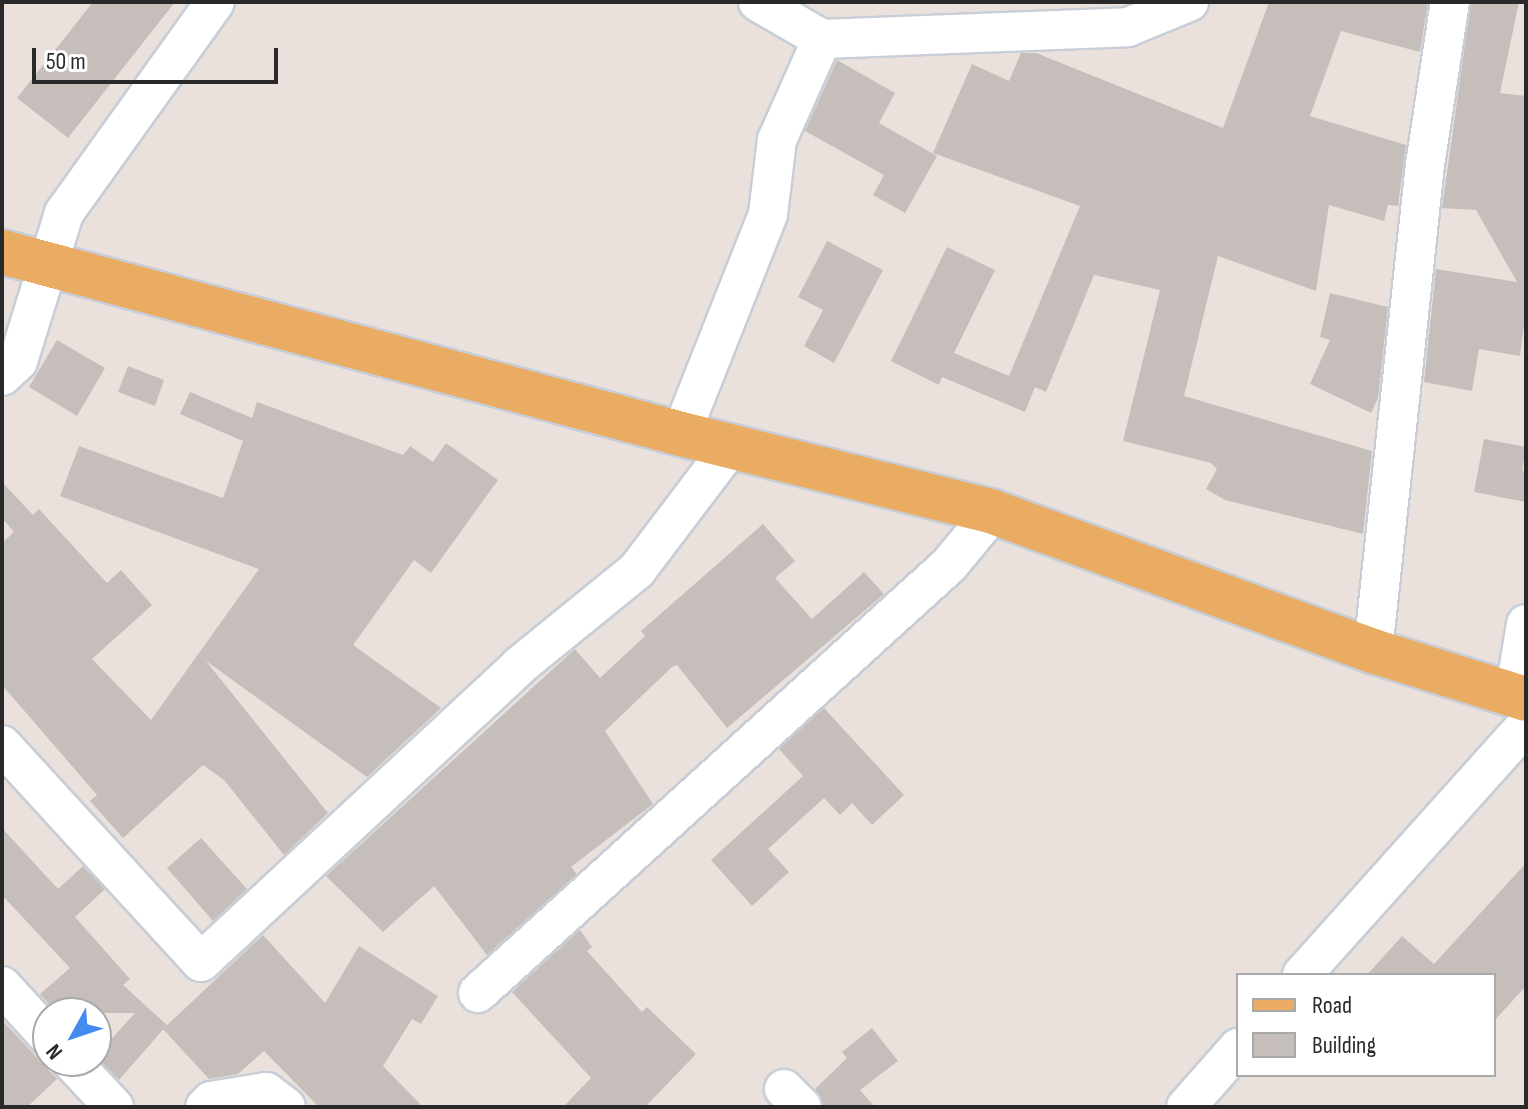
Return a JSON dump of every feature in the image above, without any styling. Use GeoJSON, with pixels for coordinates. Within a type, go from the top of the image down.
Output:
{"type":"FeatureCollection","features":[{"type":"Feature","properties":{"kind":"main road"},"geometry":{"type":"LineString","coordinates":[[2,252],[47,261],[681,434],[993,512],[1522,707]]}},
{"type":"Feature","properties":{"kind":"street"},"geometry":{"type":"LineString","coordinates":[[2,376],[18,361],[64,213],[215,2]]}},
{"type":"Feature","properties":{"kind":"street"},"geometry":{"type":"LineString","coordinates":[[758,2],[822,39],[1128,27],[1189,2]]}},
{"type":"Feature","properties":{"kind":"street"},"geometry":{"type":"LineString","coordinates":[[1373,651],[1425,165],[1450,2]]}},
{"type":"Feature","properties":{"kind":"street"},"geometry":{"type":"LineString","coordinates":[[681,434],[768,214],[777,140],[822,39]]}},
{"type":"Feature","properties":{"kind":"street"},"geometry":{"type":"LineString","coordinates":[[2,745],[201,962],[519,666],[637,570],[731,446]]}},
{"type":"Feature","properties":{"kind":"street"},"geometry":{"type":"LineString","coordinates":[[478,993],[949,565],[993,512]]}},
{"type":"Feature","properties":{"kind":"street"},"geometry":{"type":"LineString","coordinates":[[1304,973],[1522,707],[1526,624]]}},
{"type":"Feature","properties":{"kind":"street"},"geometry":{"type":"LineString","coordinates":[[2,986],[32,1019]]}},
{"type":"Feature","properties":{"kind":"street"},"geometry":{"type":"LineString","coordinates":[[1186,1107],[1236,1050]]}},
{"type":"Feature","properties":{"kind":"street"},"geometry":{"type":"LineString","coordinates":[[86,1077],[114,1107]]}},
{"type":"Feature","properties":{"kind":"street"},"geometry":{"type":"LineString","coordinates":[[205,1107],[211,1101],[266,1092],[286,1107]]}},
{"type":"Feature","properties":{"kind":"building"},"geometry":{"type":"Polygon","coordinates":[[[93,2],[175,2],[68,138],[17,98],[93,2]]]}},
{"type":"Feature","properties":{"kind":"building"},"geometry":{"type":"Polygon","coordinates":[[[1269,2],[1428,2],[1420,52],[1341,31],[1310,116],[1406,145],[1398,206],[1388,205],[1384,221],[1329,205],[1316,291],[1218,256],[1184,396],[1372,451],[1363,534],[1225,500],[1206,489],[1217,469],[1211,463],[1123,441],[1160,290],[1094,275],[1046,392],[1035,387],[1025,412],[942,377],[939,385],[891,361],[947,247],[995,270],[954,353],[1009,376],[1080,206],[933,153],[972,64],[1009,81],[1021,53],[1036,53],[1223,128],[1269,2]]]}},
{"type":"Feature","properties":{"kind":"building"},"geometry":{"type":"Polygon","coordinates":[[[1471,2],[1519,2],[1500,93],[1526,96],[1526,309],[1520,356],[1479,349],[1472,391],[1424,382],[1436,269],[1517,282],[1476,210],[1442,208],[1471,2]]]}},
{"type":"Feature","properties":{"kind":"building"},"geometry":{"type":"Polygon","coordinates":[[[837,60],[895,93],[879,123],[937,156],[905,213],[873,195],[884,175],[805,131],[837,60]]]}},
{"type":"Feature","properties":{"kind":"building"},"geometry":{"type":"Polygon","coordinates":[[[827,241],[883,270],[834,363],[804,346],[823,310],[798,297],[827,241]]]}},
{"type":"Feature","properties":{"kind":"building"},"geometry":{"type":"Polygon","coordinates":[[[1330,293],[1388,307],[1378,398],[1371,413],[1310,384],[1330,340],[1320,337],[1330,293]]]}},
{"type":"Feature","properties":{"kind":"building"},"geometry":{"type":"Polygon","coordinates":[[[57,340],[105,368],[77,416],[29,387],[57,340]]]}},
{"type":"Feature","properties":{"kind":"building"},"geometry":{"type":"Polygon","coordinates":[[[128,366],[164,380],[155,406],[118,392],[128,366]]]}},
{"type":"Feature","properties":{"kind":"building"},"geometry":{"type":"Polygon","coordinates":[[[190,392],[252,418],[257,402],[403,455],[410,446],[433,462],[446,443],[498,480],[431,573],[414,560],[353,645],[441,708],[367,777],[206,661],[328,813],[284,855],[224,780],[203,765],[123,838],[90,801],[97,795],[2,685],[2,543],[14,532],[2,518],[2,482],[33,515],[39,509],[107,583],[121,570],[152,605],[92,659],[151,720],[259,569],[60,496],[79,446],[223,498],[243,441],[180,414],[190,392]]]}},
{"type":"Feature","properties":{"kind":"building"},"geometry":{"type":"Polygon","coordinates":[[[1484,439],[1526,447],[1522,471],[1526,472],[1526,502],[1474,492],[1484,439]]]}},
{"type":"Feature","properties":{"kind":"building"},"geometry":{"type":"Polygon","coordinates":[[[763,524],[795,561],[775,578],[812,619],[864,572],[884,594],[727,728],[677,665],[672,667],[605,731],[653,804],[571,867],[577,874],[487,955],[434,886],[383,932],[326,876],[575,649],[600,678],[645,636],[641,631],[763,524]]]}},
{"type":"Feature","properties":{"kind":"building"},"geometry":{"type":"Polygon","coordinates":[[[824,708],[904,795],[872,825],[852,803],[840,815],[824,798],[768,849],[789,872],[752,906],[711,860],[803,776],[779,749],[824,708]]]}},
{"type":"Feature","properties":{"kind":"building"},"geometry":{"type":"Polygon","coordinates":[[[2,828],[58,889],[83,866],[105,889],[75,917],[130,979],[123,985],[167,1025],[119,1080],[112,1073],[112,1038],[135,1013],[112,1013],[112,997],[43,997],[40,994],[70,968],[2,895],[2,828]]]}},
{"type":"Feature","properties":{"kind":"building"},"geometry":{"type":"Polygon","coordinates":[[[201,838],[247,889],[213,921],[167,868],[201,838]]]}},
{"type":"Feature","properties":{"kind":"building"},"geometry":{"type":"Polygon","coordinates":[[[1526,863],[1526,986],[1496,1019],[1496,973],[1369,973],[1402,936],[1434,964],[1526,863]]]}},
{"type":"Feature","properties":{"kind":"building"},"geometry":{"type":"Polygon","coordinates":[[[580,930],[592,947],[587,951],[642,1012],[647,1007],[696,1054],[645,1107],[563,1107],[591,1078],[512,992],[580,930]]]}},
{"type":"Feature","properties":{"kind":"building"},"geometry":{"type":"Polygon","coordinates":[[[263,935],[325,1003],[359,946],[438,996],[421,1024],[412,1019],[383,1066],[423,1107],[319,1107],[264,1051],[238,1074],[209,1079],[163,1029],[263,935]]]}},
{"type":"Feature","properties":{"kind":"building"},"geometry":{"type":"Polygon","coordinates":[[[2,1020],[32,1052],[32,1077],[57,1079],[27,1107],[2,1107],[2,1020]]]}},
{"type":"Feature","properties":{"kind":"building"},"geometry":{"type":"Polygon","coordinates":[[[872,1028],[898,1061],[860,1090],[875,1107],[823,1107],[815,1089],[847,1058],[842,1052],[872,1028]]]}}]}
